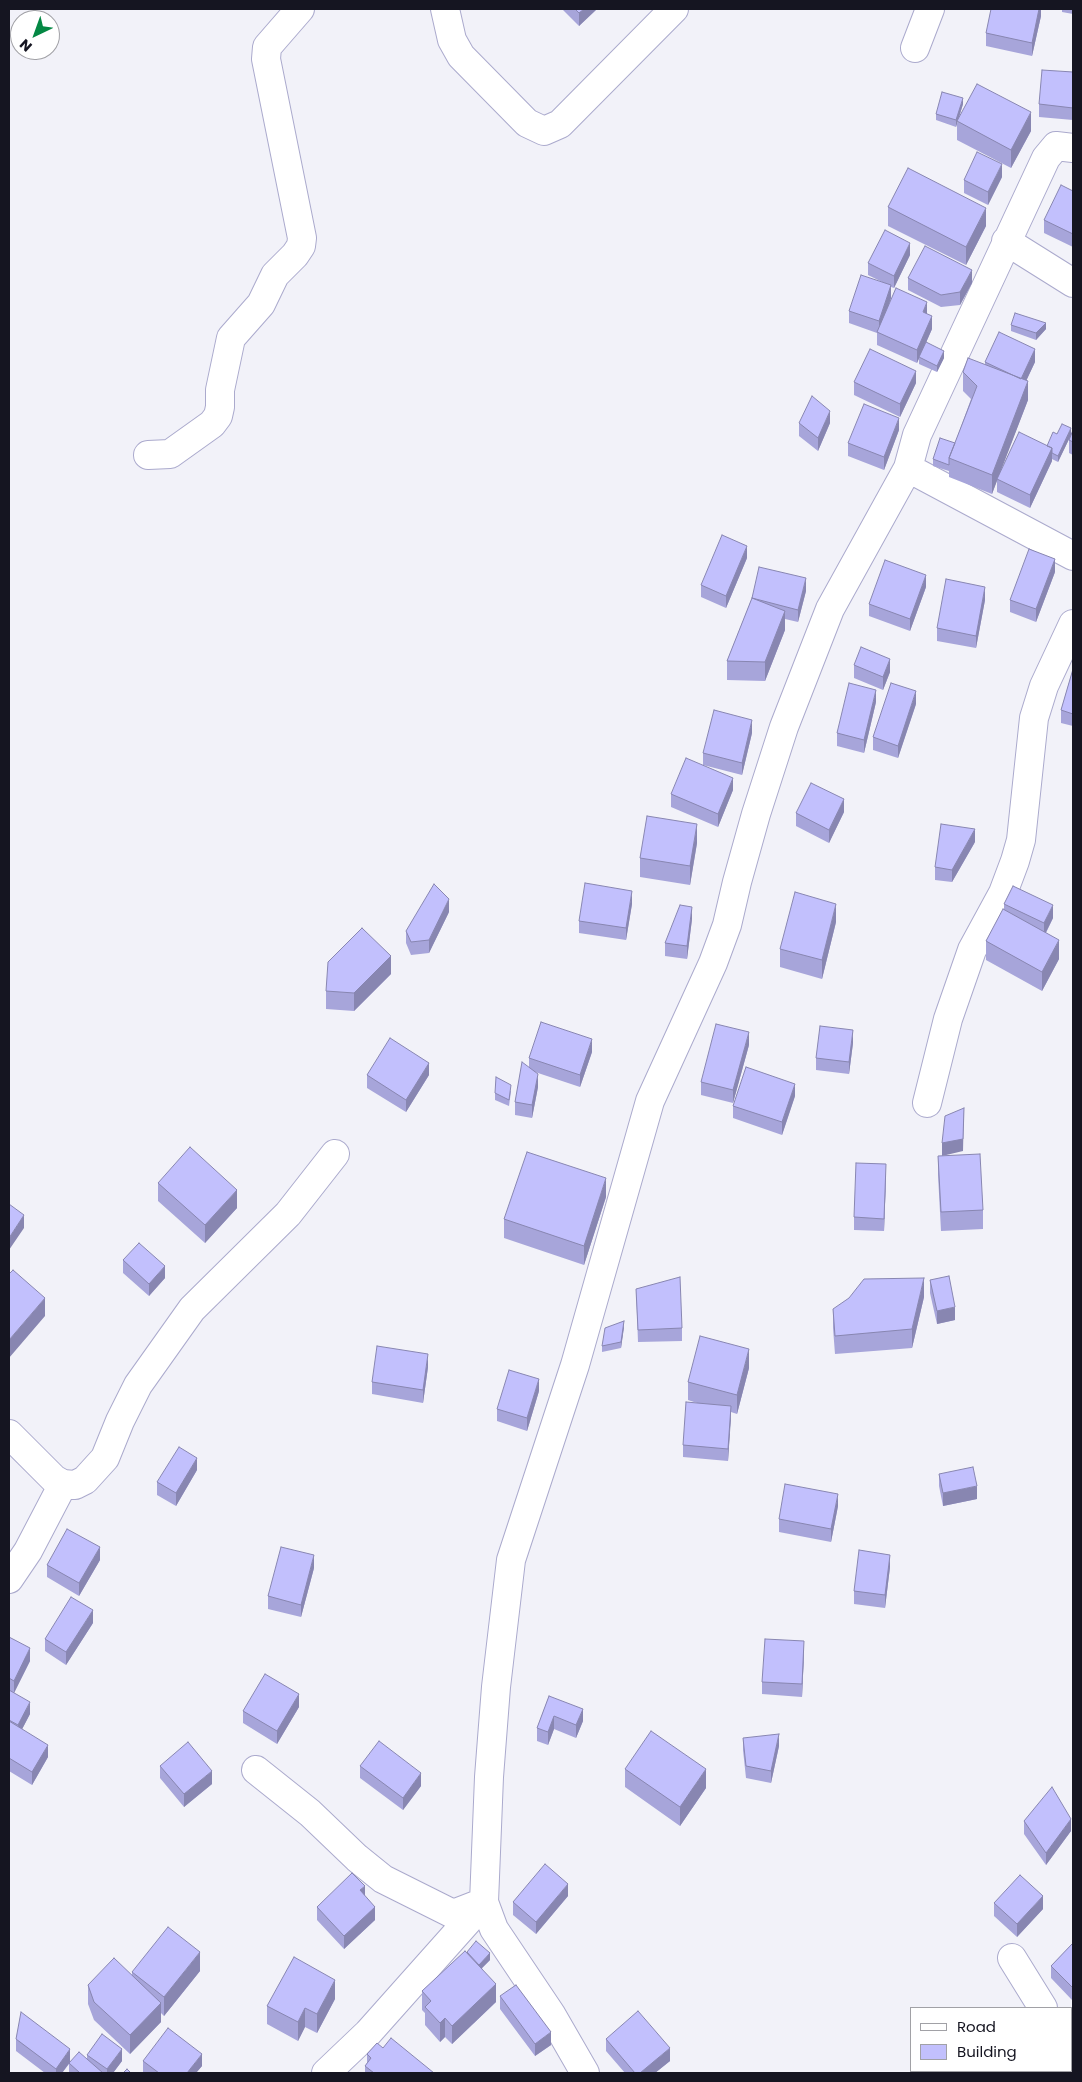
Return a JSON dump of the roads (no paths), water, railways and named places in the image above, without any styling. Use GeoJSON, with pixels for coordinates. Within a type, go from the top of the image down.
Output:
{"type":"FeatureCollection","features":[{"type":"Feature","properties":{"kind":"street"},"geometry":{"type":"LineString","coordinates":[[148,455],[170,454],[212,424],[218,416],[220,390],[231,338],[261,304],[275,275],[295,255],[301,246],[302,238],[266,59],[267,47],[300,9]]}},
{"type":"Feature","properties":{"kind":"street"},"geometry":{"type":"LineString","coordinates":[[445,9],[452,40],[461,56],[527,123],[544,131],[560,124],[674,9]]}},
{"type":"Feature","properties":{"kind":"street"},"geometry":{"type":"LineString","coordinates":[[916,48],[930,9]]}},
{"type":"Feature","properties":{"kind":"street"},"geometry":{"type":"LineString","coordinates":[[585,2073],[551,2014],[494,1929],[484,1902],[488,1777],[496,1687],[511,1560],[575,1365],[650,1101],[713,963],[727,925],[736,882],[784,727],[830,609],[908,468],[917,435],[1046,158],[1056,146],[1073,148]]}},
{"type":"Feature","properties":{"kind":"street"},"geometry":{"type":"LineString","coordinates":[[1006,242],[1073,283]]}},
{"type":"Feature","properties":{"kind":"street"},"geometry":{"type":"LineString","coordinates":[[908,468],[1073,556]]}},
{"type":"Feature","properties":{"kind":"street"},"geometry":{"type":"LineString","coordinates":[[928,1103],[948,1019],[972,950],[1003,894],[1015,861],[1021,840],[1034,718],[1044,686],[1073,624]]}},
{"type":"Feature","properties":{"kind":"street"},"geometry":{"type":"LineString","coordinates":[[9,1434],[54,1479],[63,1484],[76,1485],[85,1480],[105,1458],[120,1421],[138,1385],[192,1309],[288,1214],[335,1154]]}},
{"type":"Feature","properties":{"kind":"street"},"geometry":{"type":"LineString","coordinates":[[9,1579],[28,1551],[63,1484]]}},
{"type":"Feature","properties":{"kind":"street"},"geometry":{"type":"LineString","coordinates":[[256,1770],[310,1813],[357,1858],[383,1879],[453,1914],[484,1902]]}},
{"type":"Feature","properties":{"kind":"street"},"geometry":{"type":"LineString","coordinates":[[326,2073],[368,2034],[484,1902]]}},
{"type":"Feature","properties":{"kind":"street"},"geometry":{"type":"LineString","coordinates":[[1012,1958],[1042,2007]]}}]}
